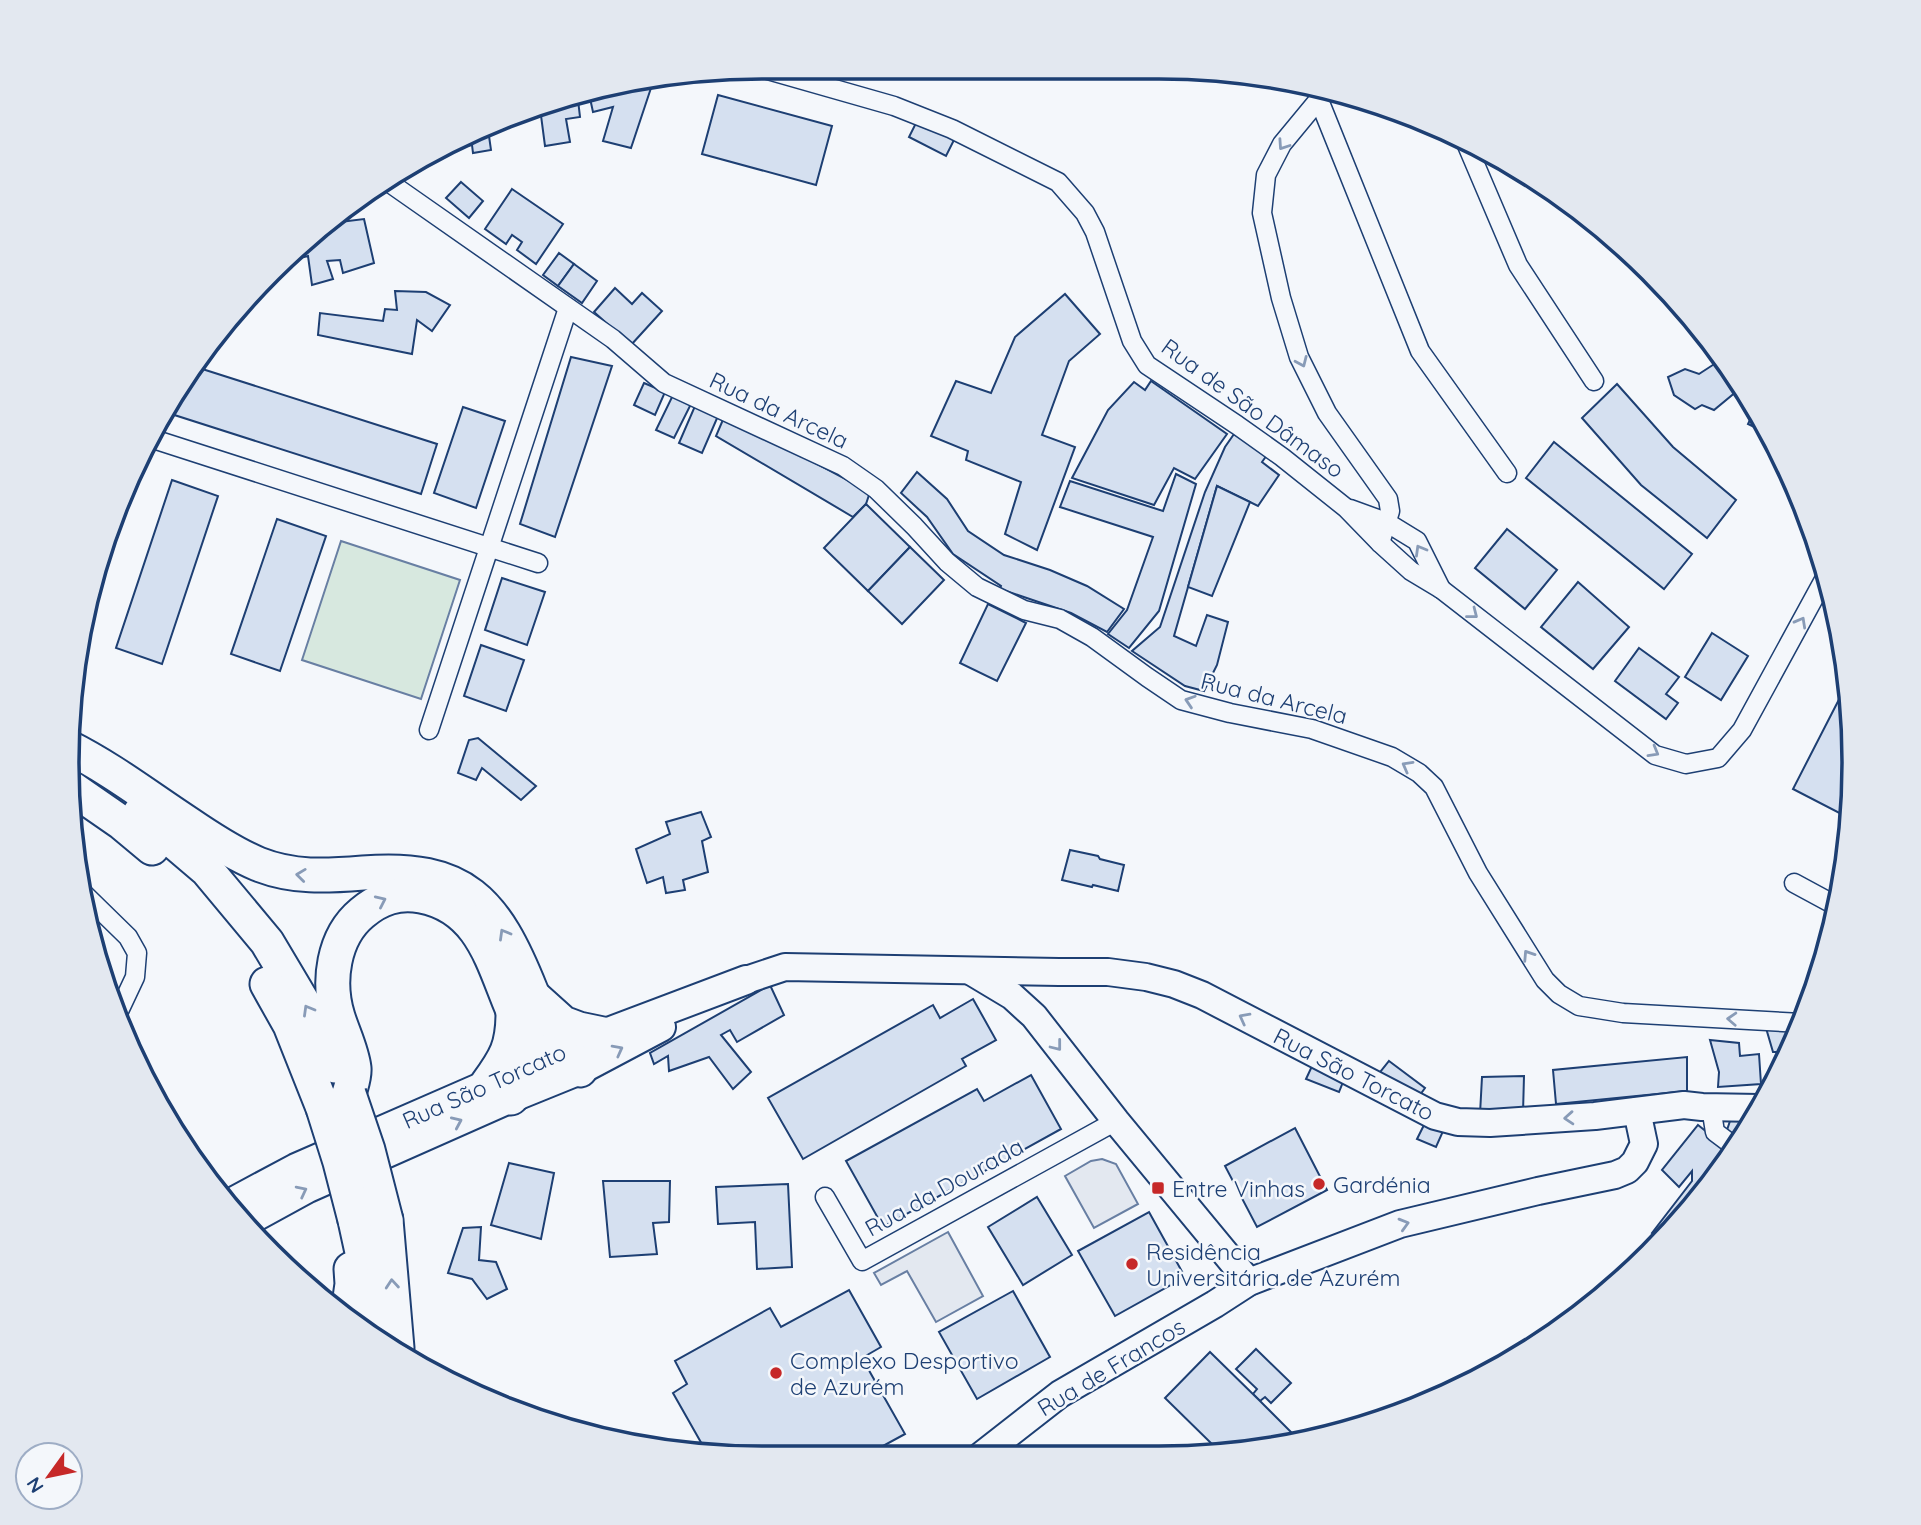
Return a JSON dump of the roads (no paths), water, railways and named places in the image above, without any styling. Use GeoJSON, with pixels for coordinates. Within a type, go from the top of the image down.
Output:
{"type":"FeatureCollection","features":[{"type":"Feature","properties":{"kind":"highway"},"geometry":{"type":"LineString","coordinates":[[79,753],[113,772],[235,853],[274,870],[304,876],[384,871],[417,873],[456,885],[478,899],[495,918],[518,958],[523,1004],[509,1047],[497,1070],[499,1091],[535,1074],[544,1060],[547,1042],[523,1004],[494,962],[475,930],[450,906],[407,894],[382,899],[371,906],[349,926],[340,947],[333,973],[334,998],[355,1070],[336,1101]]}},
{"type":"Feature","properties":{"kind":"highway"},"geometry":{"type":"LineString","coordinates":[[79,775],[134,808],[207,870],[267,942],[311,1016],[336,1101],[340,1162],[370,1220],[395,1339]]}},
{"type":"Feature","properties":{"kind":"highway"},"geometry":{"type":"LineString","coordinates":[[80,795],[122,823],[195,884],[251,954],[336,1101]]}},
{"type":"Feature","properties":{"kind":"highway"},"geometry":{"type":"LineString","coordinates":[[523,1004],[563,1023],[603,1034]]}},
{"type":"Feature","properties":{"kind":"highway"},"geometry":{"type":"LineString","coordinates":[[544,1060],[580,1070]]}},
{"type":"Feature","properties":{"kind":"highway"},"geometry":{"type":"LineString","coordinates":[[349,1307],[352,1284],[348,1232],[370,1220]]}},
{"type":"Feature","properties":{"kind":"highway"},"geometry":{"type":"LineString","coordinates":[[370,1220],[369,1284],[372,1323]]}},
{"type":"Feature","properties":{"kind":"main road","name":"Rua São Torcato"},"geometry":{"type":"LineString","coordinates":[[544,1060],[603,1034],[746,980]]}},
{"type":"Feature","properties":{"kind":"main road","name":"Rua São Torcato"},"geometry":{"type":"LineString","coordinates":[[237,1200],[296,1168],[499,1091],[580,1070],[746,980]]}},
{"type":"Feature","properties":{"kind":"main road","name":"Rua São Torcato"},"geometry":{"type":"LineString","coordinates":[[253,1218],[499,1091]]}},
{"type":"Feature","properties":{"kind":"street","name":"Rua de São Dâmaso"},"geometry":{"type":"LineString","coordinates":[[799,79],[894,106],[952,129],[1058,182],[1085,213],[1095,232],[1132,341],[1147,365],[1282,457],[1346,508],[1411,571],[1441,589],[1655,755],[1686,764],[1718,758],[1742,730],[1819,588]]}},
{"type":"Feature","properties":{"kind":"street"},"geometry":{"type":"LineString","coordinates":[[1320,99],[1282,145],[1266,175],[1262,213],[1280,298],[1299,357],[1327,413],[1388,499],[1390,511],[1380,543]]}},
{"type":"Feature","properties":{"kind":"street"},"geometry":{"type":"LineString","coordinates":[[1323,99],[1420,351],[1507,472]]}},
{"type":"Feature","properties":{"kind":"street"},"geometry":{"type":"LineString","coordinates":[[1471,154],[1518,265],[1594,380]]}},
{"type":"Feature","properties":{"kind":"street","name":"Rua da Arcela"},"geometry":{"type":"LineString","coordinates":[[395,187],[613,339],[664,383],[843,466],[876,488],[947,562],[977,587],[1024,610],[1060,620],[1092,637],[1181,699],[1230,713],[1312,729],[1392,757],[1419,773],[1434,786],[1478,873],[1538,970],[1559,994],[1579,1006],[1623,1013],[1791,1022]]}},
{"type":"Feature","properties":{"kind":"street"},"geometry":{"type":"LineString","coordinates":[[429,730],[568,308]]}},
{"type":"Feature","properties":{"kind":"street"},"geometry":{"type":"LineString","coordinates":[[159,441],[538,563]]}},
{"type":"Feature","properties":{"kind":"street","name":"Rua de São Dâmaso"},"geometry":{"type":"LineString","coordinates":[[1346,508],[1386,522],[1417,541],[1441,589]]}},
{"type":"Feature","properties":{"kind":"street"},"geometry":{"type":"LineString","coordinates":[[1794,883],[1828,902]]}},
{"type":"Feature","properties":{"kind":"street"},"geometry":{"type":"LineString","coordinates":[[94,904],[128,937],[137,953],[135,977],[123,1002]]}},
{"type":"Feature","properties":{"kind":"street","name":"Rua São Torcato"},"geometry":{"type":"LineString","coordinates":[[746,980],[785,967],[1108,971],[1174,984],[1202,995],[1435,1116],[1458,1122],[1490,1123],[1595,1116],[1684,1105],[1749,1108]]}},
{"type":"Feature","properties":{"kind":"street"},"geometry":{"type":"LineString","coordinates":[[970,970],[1012,996],[1034,1016],[1248,1282]]}},
{"type":"Feature","properties":{"kind":"street"},"geometry":{"type":"LineString","coordinates":[[1034,1016],[1036,1002],[1045,983],[1059,972]]}},
{"type":"Feature","properties":{"kind":"street"},"geometry":{"type":"LineString","coordinates":[[1706,1107],[1715,1132],[1727,1141]]}},
{"type":"Feature","properties":{"kind":"street","name":"Rua São Torcato"},"geometry":{"type":"LineString","coordinates":[[1644,1144],[1665,1126],[1706,1107]]}},
{"type":"Feature","properties":{"kind":"street"},"geometry":{"type":"LineString","coordinates":[[1637,1111],[1644,1144]]}},
{"type":"Feature","properties":{"kind":"street","name":"Rua da Dourada"},"geometry":{"type":"LineString","coordinates":[[825,1197],[862,1261],[1116,1121]]}},
{"type":"Feature","properties":{"kind":"street","name":"Rua de Francos"},"geometry":{"type":"LineString","coordinates":[[993,1446],[1060,1394],[1248,1282],[1400,1224],[1615,1175],[1627,1170],[1644,1144]]}},
{"type":"Feature","properties":{"kind":"place","name":"Gardénia"},"geometry":{"type":"Point","coordinates":[1319,1184]}},
{"type":"Feature","properties":{"kind":"place","name":"Entre Vinhas"},"geometry":{"type":"Point","coordinates":[1158,1188]}},
{"type":"Feature","properties":{"kind":"place","name":"Residência Universitária de Azurém"},"geometry":{"type":"Point","coordinates":[1132,1264]}},
{"type":"Feature","properties":{"kind":"place","name":"Complexo Desportivo de Azurém"},"geometry":{"type":"Point","coordinates":[776,1373]}}]}
